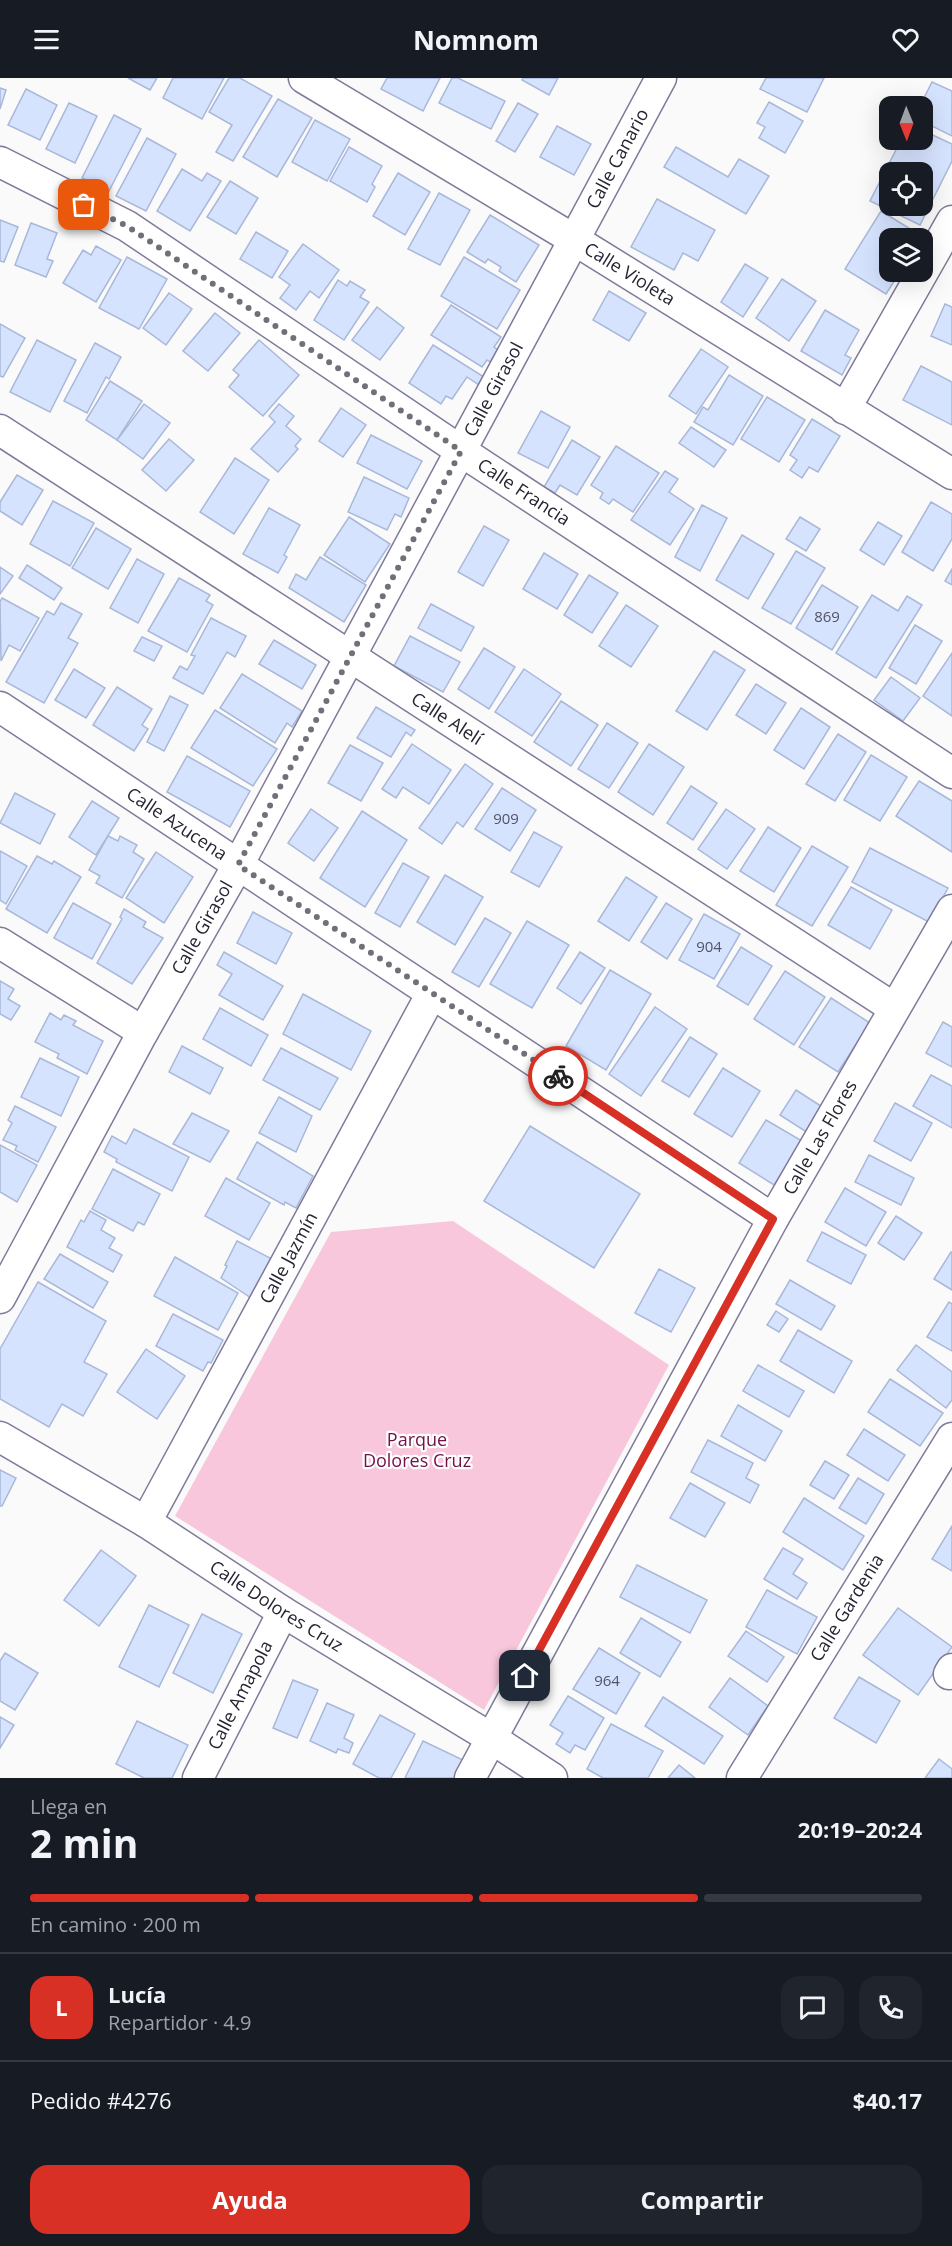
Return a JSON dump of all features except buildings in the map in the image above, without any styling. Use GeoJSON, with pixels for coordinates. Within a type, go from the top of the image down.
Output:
{"type":"FeatureCollection","features":[{"type":"Feature","properties":{"kind":"street","name":"Calle Violeta"},"geometry":{"type":"LineString","coordinates":[[304,78],[349,89],[573,239],[952,474]]}},
{"type":"Feature","properties":{"kind":"street","name":"Calle Canario"},"geometry":{"type":"LineString","coordinates":[[573,239],[662,78]]}},
{"type":"Feature","properties":{"kind":"street","name":"Calle Francia"},"geometry":{"type":"LineString","coordinates":[[0,162],[127,226],[461,451],[952,773]]}},
{"type":"Feature","properties":{"kind":"street"},"geometry":{"type":"LineString","coordinates":[[845,409],[952,221]]}},
{"type":"Feature","properties":{"kind":"street","name":"Calle Girasol"},"geometry":{"type":"LineString","coordinates":[[0,1298],[143,1032],[238,865],[573,239]]}},
{"type":"Feature","properties":{"kind":"street","name":"Calle Alelí"},"geometry":{"type":"LineString","coordinates":[[0,430],[894,1008]]}},
{"type":"Feature","properties":{"kind":"street","name":"Calle Azucena"},"geometry":{"type":"LineString","coordinates":[[0,707],[773,1219]]}},
{"type":"Feature","properties":{"kind":"street","name":"Calle Las Flores"},"geometry":{"type":"LineString","coordinates":[[470,1778],[773,1219],[952,910]]}},
{"type":"Feature","properties":{"kind":"street"},"geometry":{"type":"LineString","coordinates":[[0,944],[143,1032]]}},
{"type":"Feature","properties":{"kind":"street","name":"Calle Jazmín"},"geometry":{"type":"LineString","coordinates":[[146,1522],[432,993]]}},
{"type":"Feature","properties":{"kind":"street","name":"Calle Dolores Cruz"},"geometry":{"type":"LineString","coordinates":[[0,1437],[146,1522],[283,1612],[491,1738],[552,1778]]}},
{"type":"Feature","properties":{"kind":"street","name":"Calle Gardenia"},"geometry":{"type":"LineString","coordinates":[[742,1778],[952,1438]]}},
{"type":"Feature","properties":{"kind":"street","name":"Calle Amapola"},"geometry":{"type":"LineString","coordinates":[[198,1778],[283,1612]]}},
{"type":"Feature","properties":{"kind":"green space","name":"Parque Dolores Cruz"},"geometry":{"type":"Polygon","coordinates":[[[453,1221],[669,1365],[484,1710],[175,1516],[331,1232],[453,1221]]]}},
{"type":"Feature","properties":{"kind":"way so far"},"geometry":{"type":"LineString","coordinates":[[84,205],[127,226],[461,451],[238,865],[558,1076]]}},
{"type":"Feature","properties":{"kind":"route"},"geometry":{"type":"LineString","coordinates":[[525,1676],[773,1219],[558,1076]]}}]}
